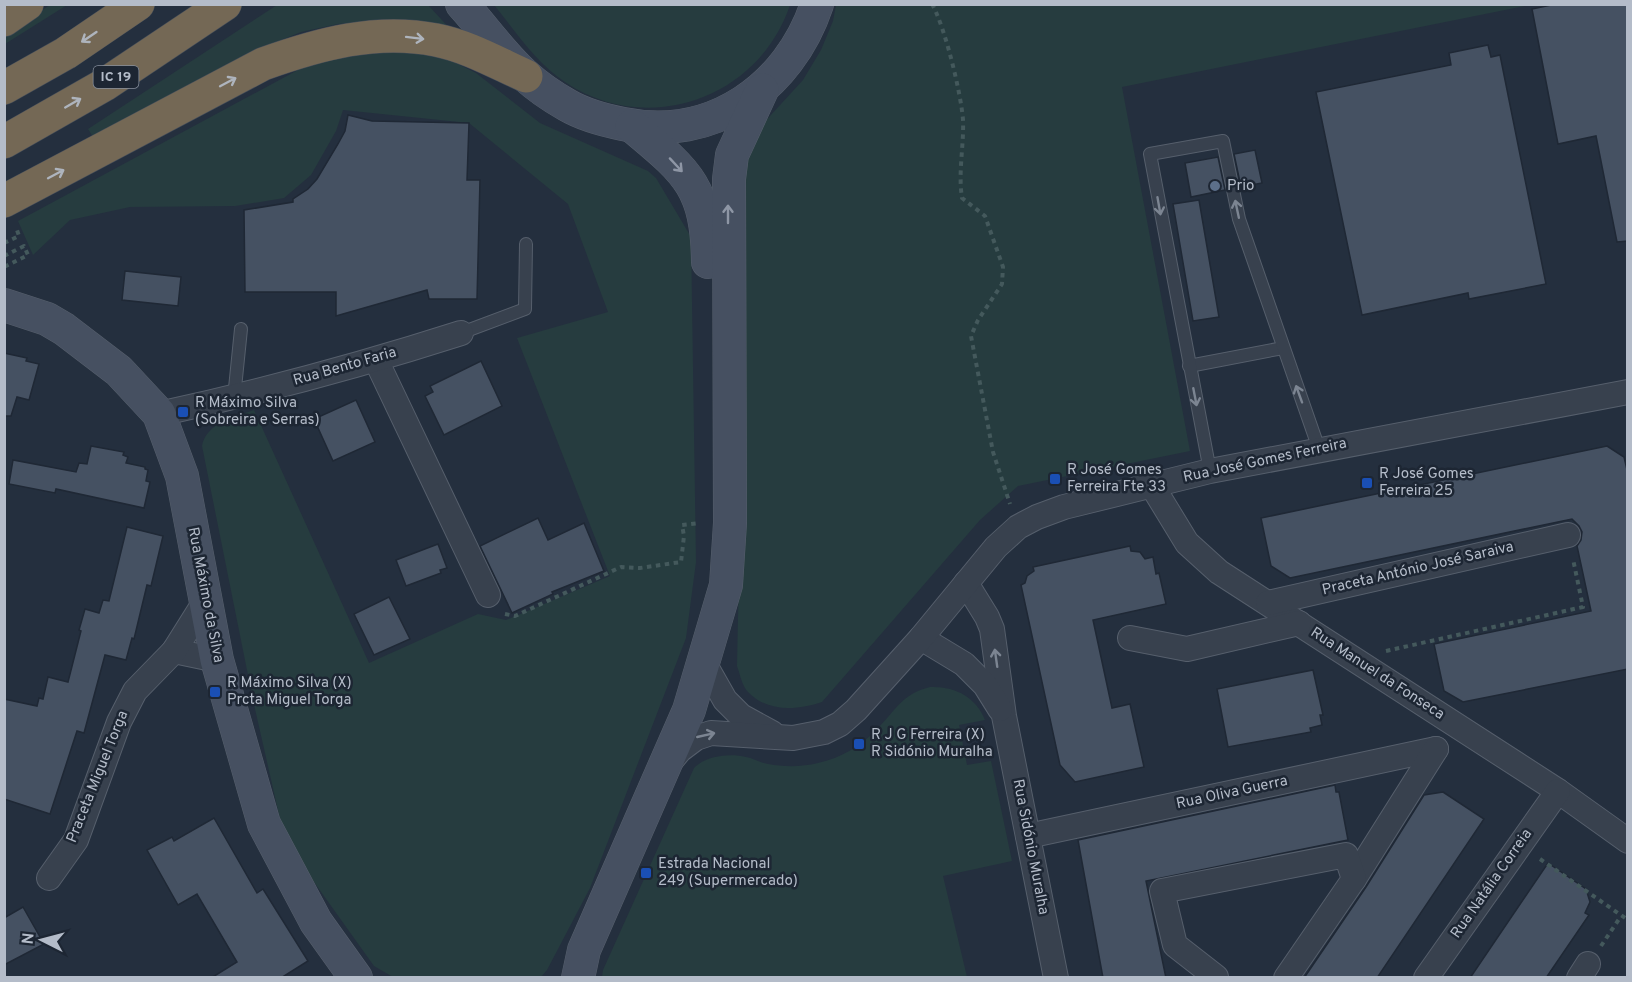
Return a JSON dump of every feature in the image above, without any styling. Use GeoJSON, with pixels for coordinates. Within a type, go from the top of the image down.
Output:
{"type":"FeatureCollection","features":[{"type":"Feature","properties":{"kind":"highway"},"geometry":{"type":"LineString","coordinates":[[4,20],[27,4]]}},
{"type":"Feature","properties":{"kind":"highway"},"geometry":{"type":"LineString","coordinates":[[4,88],[66,53],[138,4]]}},
{"type":"Feature","properties":{"kind":"highway","name":"IC 19"},"geometry":{"type":"LineString","coordinates":[[4,142],[104,85],[225,4]]}},
{"type":"Feature","properties":{"kind":"highway"},"geometry":{"type":"LineString","coordinates":[[10,213],[263,64],[327,44],[372,36],[403,36],[437,40],[469,51],[526,76]]}},
{"type":"Feature","properties":{"kind":"street"},"geometry":{"type":"LineString","coordinates":[[462,4],[526,76],[568,105],[590,116],[632,126],[666,129],[690,124],[727,111],[762,90]]}},
{"type":"Feature","properties":{"kind":"street"},"geometry":{"type":"LineString","coordinates":[[560,978],[581,964],[663,771],[688,710],[726,585],[730,523],[729,179],[732,155],[762,90],[798,48],[810,25],[817,4]]}},
{"type":"Feature","properties":{"kind":"street"},"geometry":{"type":"LineString","coordinates":[[632,126],[674,161],[689,180],[700,200],[705,217],[708,240],[711,421],[705,655],[725,700],[741,716],[779,737]]}},
{"type":"Feature","properties":{"kind":"street","name":"Rua Máximo da Silva"},"geometry":{"type":"LineString","coordinates":[[4,305],[47,319],[64,329],[119,371],[159,414],[182,476],[217,660],[264,824],[316,922],[356,978]]}},
{"type":"Feature","properties":{"kind":"street","name":"Rua Bento Faria"},"geometry":{"type":"LineString","coordinates":[[159,414],[234,398],[376,360],[461,333]]}},
{"type":"Feature","properties":{"kind":"street"},"geometry":{"type":"LineString","coordinates":[[376,360],[488,595]]}},
{"type":"Feature","properties":{"kind":"street","name":"Rua José Gomes Ferreira"},"geometry":{"type":"LineString","coordinates":[[663,771],[680,750],[696,738],[711,733],[779,737],[806,736],[824,732],[840,724],[856,710],[921,638],[996,547],[1018,527],[1036,517],[1064,507],[1151,484],[1210,471],[1628,392]]}},
{"type":"Feature","properties":{"kind":"street","name":"Rua Manuel da Fonseca"},"geometry":{"type":"LineString","coordinates":[[1151,484],[1187,543],[1219,572],[1557,791],[1628,841]]}},
{"type":"Feature","properties":{"kind":"street","name":"Praceta António José Saraiva"},"geometry":{"type":"LineString","coordinates":[[1268,603],[1568,535]]}},
{"type":"Feature","properties":{"kind":"street","name":"Rua Sidónio Muralha"},"geometry":{"type":"LineString","coordinates":[[966,584],[992,629],[1004,716],[1056,978]]}},
{"type":"Feature","properties":{"kind":"street","name":"Praceta Miguel Torga"},"geometry":{"type":"LineString","coordinates":[[49,878],[76,840],[119,722],[135,692],[174,651],[206,600]]}},
{"type":"Feature","properties":{"kind":"street"},"geometry":{"type":"LineString","coordinates":[[1130,638],[1187,649],[1299,623]]}},
{"type":"Feature","properties":{"kind":"street","name":"Rua Sidónio Muralha"},"geometry":{"type":"LineString","coordinates":[[921,638],[964,663],[985,685],[1004,716]]}},
{"type":"Feature","properties":{"kind":"street"},"geometry":{"type":"LineString","coordinates":[[174,651],[217,660]]}},
{"type":"Feature","properties":{"kind":"street","name":"Rua Oliva Guerra"},"geometry":{"type":"LineString","coordinates":[[1028,836],[1436,749],[1354,879]]}},
{"type":"Feature","properties":{"kind":"street","name":"Rua Natália Correia"},"geometry":{"type":"LineString","coordinates":[[1426,978],[1557,791]]}},
{"type":"Feature","properties":{"kind":"street"},"geometry":{"type":"LineString","coordinates":[[1216,977],[1175,945],[1162,891],[1346,855],[1354,879],[1286,978]]}},
{"type":"Feature","properties":{"kind":"lane"},"geometry":{"type":"LineString","coordinates":[[1210,471],[1150,154],[1223,141],[1239,219],[1319,449]]}},
{"type":"Feature","properties":{"kind":"lane"},"geometry":{"type":"LineString","coordinates":[[461,333],[525,309],[526,244]]}},
{"type":"Feature","properties":{"kind":"lane"},"geometry":{"type":"LineString","coordinates":[[234,398],[241,329]]}},
{"type":"Feature","properties":{"kind":"lane"},"geometry":{"type":"LineString","coordinates":[[1189,366],[1283,348]]}},
{"type":"Feature","properties":{"kind":"path"},"geometry":{"type":"LineString","coordinates":[[932,4],[939,16],[963,119],[960,186],[962,198],[985,216],[1003,267],[1002,284],[978,320],[971,336],[993,453],[1018,527]]}},
{"type":"Feature","properties":{"kind":"path"},"geometry":{"type":"LineString","coordinates":[[4,243],[19,236],[10,213]]}},
{"type":"Feature","properties":{"kind":"path"},"geometry":{"type":"LineString","coordinates":[[4,256],[24,246],[28,255],[4,267]]}},
{"type":"Feature","properties":{"kind":"path"},"geometry":{"type":"LineString","coordinates":[[488,595],[505,614],[515,616],[621,567],[640,568],[681,562],[684,536],[682,525],[709,522]]}},
{"type":"Feature","properties":{"kind":"path"},"geometry":{"type":"LineString","coordinates":[[1353,658],[1583,607],[1568,535]]}},
{"type":"Feature","properties":{"kind":"path"},"geometry":{"type":"LineString","coordinates":[[1520,844],[1628,920]]}},
{"type":"Feature","properties":{"kind":"path"},"geometry":{"type":"LineString","coordinates":[[1584,970],[1621,916]]}},
{"type":"Feature","properties":{"kind":"green space"},"geometry":{"type":"Polygon","coordinates":[[[50,5],[67,5],[5,44],[5,34],[50,5]]]}},
{"type":"Feature","properties":{"kind":"green space"},"geometry":{"type":"Polygon","coordinates":[[[277,5],[428,5],[453,32],[378,21],[338,24],[301,32],[259,49],[95,140],[88,129],[277,5]]]}},
{"type":"Feature","properties":{"kind":"green space"},"geometry":{"type":"Polygon","coordinates":[[[494,5],[790,5],[775,37],[753,64],[727,85],[697,99],[664,107],[631,107],[597,99],[565,82],[545,66],[494,5]]]}},
{"type":"Feature","properties":{"kind":"green space"},"geometry":{"type":"Polygon","coordinates":[[[836,5],[1530,5],[1122,87],[1190,451],[1018,486],[980,520],[822,702],[803,707],[784,708],[765,704],[748,692],[737,666],[743,381],[741,165],[760,127],[803,80],[821,50],[833,21],[836,5]]]}},
{"type":"Feature","properties":{"kind":"green space"},"geometry":{"type":"Polygon","coordinates":[[[384,50],[430,52],[450,60],[476,73],[540,123],[648,171],[656,178],[691,237],[696,562],[686,638],[590,888],[547,970],[541,977],[393,977],[374,966],[299,861],[282,828],[253,700],[202,446],[205,438],[215,426],[254,410],[369,663],[478,614],[506,620],[610,576],[517,338],[608,312],[568,204],[469,123],[343,110],[336,131],[311,175],[284,198],[235,206],[130,207],[70,220],[33,255],[18,221],[309,64],[349,53],[384,50]]]}},
{"type":"Feature","properties":{"kind":"green space"},"geometry":{"type":"Polygon","coordinates":[[[930,687],[948,688],[964,694],[976,705],[985,720],[959,725],[967,765],[991,761],[1012,861],[943,876],[967,977],[602,977],[603,970],[694,768],[711,758],[725,756],[739,756],[787,766],[826,761],[843,755],[857,746],[871,735],[906,698],[930,687]]]}},
{"type":"Feature","properties":{"kind":"building"},"geometry":{"type":"Polygon","coordinates":[[[1556,4],[1628,4],[1628,241],[1617,242],[1596,136],[1558,144],[1532,9],[1556,4]]]}},
{"type":"Feature","properties":{"kind":"building"},"geometry":{"type":"Polygon","coordinates":[[[1488,45],[1491,57],[1500,55],[1546,284],[1469,299],[1468,293],[1362,315],[1316,92],[1451,65],[1449,53],[1488,45]]]}},
{"type":"Feature","properties":{"kind":"building"},"geometry":{"type":"Polygon","coordinates":[[[348,115],[372,121],[469,123],[467,180],[480,180],[477,299],[429,299],[427,290],[336,316],[336,292],[245,292],[244,210],[293,202],[293,199],[308,189],[317,179],[338,144],[345,131],[348,115]]]}},
{"type":"Feature","properties":{"kind":"building"},"geometry":{"type":"Polygon","coordinates":[[[1255,150],[1262,183],[1241,187],[1234,154],[1255,150]]]}},
{"type":"Feature","properties":{"kind":"building"},"geometry":{"type":"Polygon","coordinates":[[[1218,157],[1225,190],[1191,197],[1185,163],[1218,157]]]}},
{"type":"Feature","properties":{"kind":"building"},"geometry":{"type":"Polygon","coordinates":[[[1199,200],[1219,317],[1193,321],[1173,204],[1199,200]]]}},
{"type":"Feature","properties":{"kind":"building"},"geometry":{"type":"Polygon","coordinates":[[[125,271],[181,277],[178,306],[122,300],[125,271]]]}},
{"type":"Feature","properties":{"kind":"building"},"geometry":{"type":"Polygon","coordinates":[[[4,353],[27,358],[26,361],[39,364],[29,400],[17,397],[11,416],[4,416],[4,353]]]}},
{"type":"Feature","properties":{"kind":"building"},"geometry":{"type":"Polygon","coordinates":[[[481,361],[502,406],[444,435],[425,396],[433,392],[430,386],[481,361]]]}},
{"type":"Feature","properties":{"kind":"building"},"geometry":{"type":"Polygon","coordinates":[[[356,400],[375,442],[333,461],[314,419],[356,400]]]}},
{"type":"Feature","properties":{"kind":"building"},"geometry":{"type":"Polygon","coordinates":[[[91,446],[124,452],[123,455],[128,457],[126,463],[145,467],[148,470],[146,481],[150,482],[144,508],[56,489],[55,493],[9,484],[13,460],[76,472],[79,463],[87,464],[91,446]]]}},
{"type":"Feature","properties":{"kind":"building"},"geometry":{"type":"Polygon","coordinates":[[[1607,446],[1624,457],[1628,474],[1628,669],[1463,702],[1444,691],[1434,644],[1591,611],[1577,546],[1582,532],[1572,519],[1290,578],[1271,566],[1261,518],[1607,446]]]}},
{"type":"Feature","properties":{"kind":"building"},"geometry":{"type":"Polygon","coordinates":[[[538,518],[548,540],[584,523],[604,571],[552,592],[553,594],[512,613],[480,546],[538,518]]]}},
{"type":"Feature","properties":{"kind":"building"},"geometry":{"type":"Polygon","coordinates":[[[127,527],[163,536],[151,586],[147,585],[134,639],[132,638],[126,660],[105,655],[84,733],[77,731],[50,814],[4,799],[4,699],[37,706],[39,698],[43,699],[48,677],[68,682],[85,609],[99,613],[103,600],[109,601],[127,527]]]}},
{"type":"Feature","properties":{"kind":"building"},"geometry":{"type":"Polygon","coordinates":[[[438,544],[447,568],[440,570],[441,573],[406,586],[396,560],[438,544]]]}},
{"type":"Feature","properties":{"kind":"building"},"geometry":{"type":"Polygon","coordinates":[[[1130,546],[1131,551],[1140,552],[1145,559],[1153,557],[1166,604],[1093,620],[1112,708],[1130,704],[1144,767],[1075,782],[1060,765],[1021,585],[1034,571],[1033,567],[1130,546]]]}},
{"type":"Feature","properties":{"kind":"building"},"geometry":{"type":"Polygon","coordinates":[[[389,597],[410,639],[374,655],[354,614],[389,597]]]}},
{"type":"Feature","properties":{"kind":"building"},"geometry":{"type":"Polygon","coordinates":[[[1313,670],[1323,715],[1320,715],[1322,725],[1310,728],[1311,732],[1228,747],[1217,689],[1313,670]]]}},
{"type":"Feature","properties":{"kind":"building"},"geometry":{"type":"Polygon","coordinates":[[[1335,785],[1336,792],[1339,792],[1348,840],[1146,881],[1166,978],[1103,978],[1078,840],[1335,785]]]}},
{"type":"Feature","properties":{"kind":"building"},"geometry":{"type":"Polygon","coordinates":[[[1443,792],[1484,819],[1377,978],[1304,978],[1366,887],[1424,795],[1443,792]]]}},
{"type":"Feature","properties":{"kind":"building"},"geometry":{"type":"Polygon","coordinates":[[[214,818],[257,893],[263,889],[308,961],[281,978],[211,978],[237,962],[197,894],[178,905],[147,850],[172,837],[174,841],[214,818]]]}},
{"type":"Feature","properties":{"kind":"building"},"geometry":{"type":"Polygon","coordinates":[[[1548,863],[1586,889],[1590,902],[1585,913],[1589,915],[1546,978],[1470,978],[1548,863]]]}},
{"type":"Feature","properties":{"kind":"building"},"geometry":{"type":"Polygon","coordinates":[[[23,907],[44,944],[4,965],[4,918],[23,907]]]}},
{"type":"Feature","properties":{"kind":"place","name":"Prio"},"geometry":{"type":"Point","coordinates":[1215,186]}},
{"type":"Feature","properties":{"kind":"place","name":"R Máximo Silva (Sobreira e Serras)"},"geometry":{"type":"Point","coordinates":[183,412]}},
{"type":"Feature","properties":{"kind":"place","name":"R José Gomes Ferreira Fte 33"},"geometry":{"type":"Point","coordinates":[1055,479]}},
{"type":"Feature","properties":{"kind":"place","name":"R José Gomes Ferreira 25"},"geometry":{"type":"Point","coordinates":[1367,483]}},
{"type":"Feature","properties":{"kind":"place","name":"R Máximo Silva (X) Prcta Miguel Torga"},"geometry":{"type":"Point","coordinates":[215,692]}},
{"type":"Feature","properties":{"kind":"place","name":"R J G Ferreira (X) R Sidónio Muralha"},"geometry":{"type":"Point","coordinates":[859,744]}},
{"type":"Feature","properties":{"kind":"place","name":"Estrada Nacional 249 (Supermercado)"},"geometry":{"type":"Point","coordinates":[646,873]}}]}
